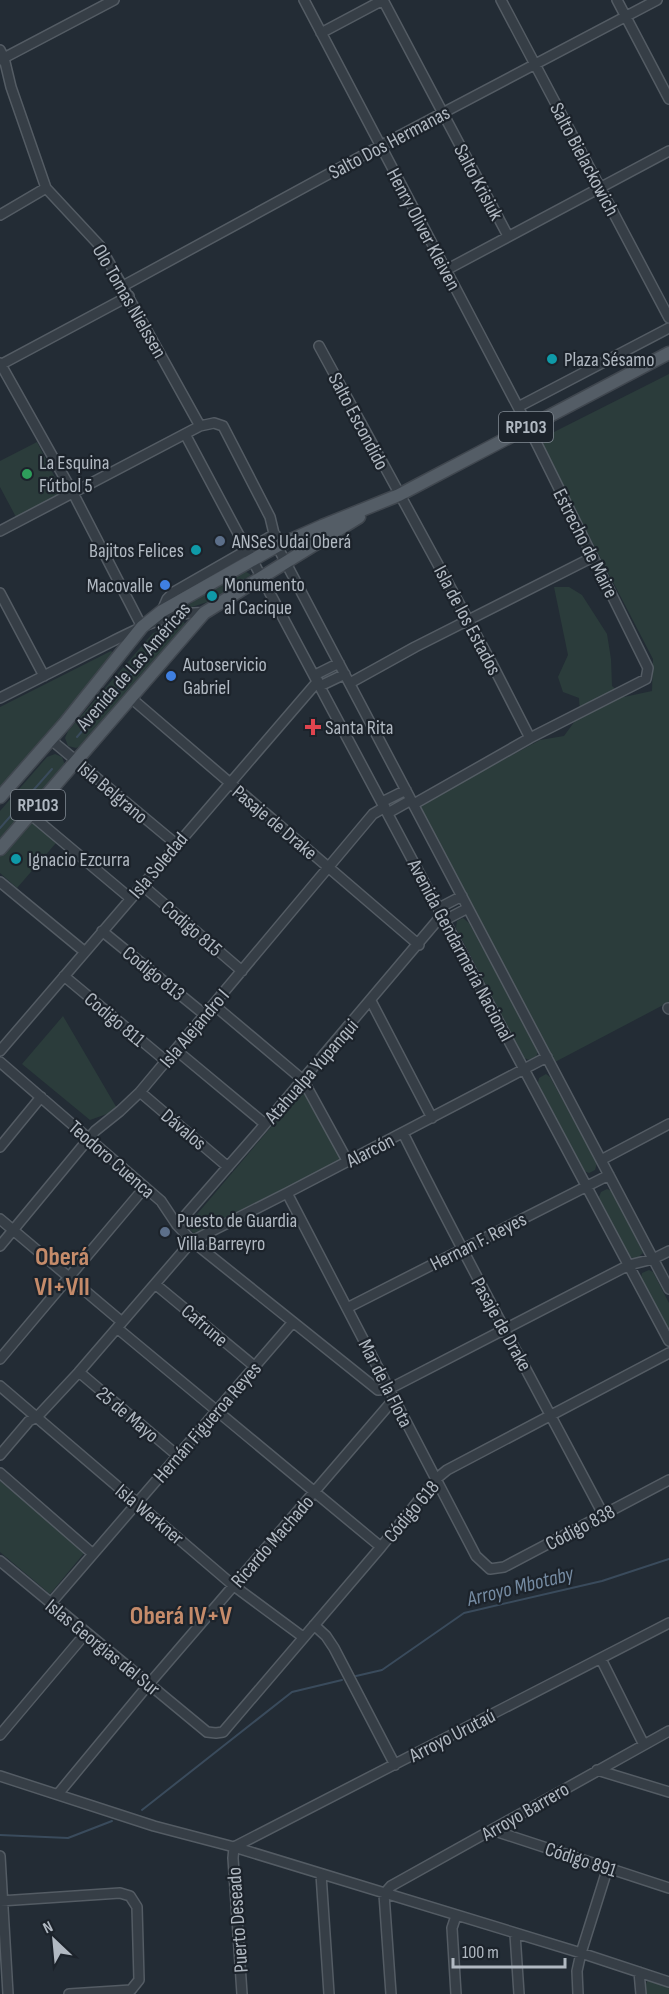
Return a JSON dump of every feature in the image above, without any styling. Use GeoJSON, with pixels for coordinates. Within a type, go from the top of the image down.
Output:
{"type":"FeatureCollection","features":[{"type":"Feature","properties":{"kind":"main road","name":"Avenida de Las Américas"},"geometry":{"type":"LineString","coordinates":[[0,797],[51,739],[142,627],[162,611],[249,554],[276,540],[322,526],[399,495],[669,353]]}},
{"type":"Feature","properties":{"kind":"main road","name":"Avenida de Las Américas"},"geometry":{"type":"LineString","coordinates":[[0,849],[204,613],[262,576],[287,564],[383,502]]}},
{"type":"Feature","properties":{"kind":"street"},"geometry":{"type":"LineString","coordinates":[[1,56],[114,0]]}},
{"type":"Feature","properties":{"kind":"street","name":"Henry Oliver Kleiven"},"geometry":{"type":"LineString","coordinates":[[304,0],[528,426]]}},
{"type":"Feature","properties":{"kind":"street"},"geometry":{"type":"LineString","coordinates":[[321,33],[383,0]]}},
{"type":"Feature","properties":{"kind":"street","name":"Salto Krisiuk"},"geometry":{"type":"LineString","coordinates":[[383,0],[508,237]]}},
{"type":"Feature","properties":{"kind":"street","name":"Salto Bielackowich"},"geometry":{"type":"LineString","coordinates":[[501,0],[669,318]]}},
{"type":"Feature","properties":{"kind":"street"},"geometry":{"type":"LineString","coordinates":[[617,0],[669,99]]}},
{"type":"Feature","properties":{"kind":"street","name":"Salto Dos Hermanas"},"geometry":{"type":"LineString","coordinates":[[123,286],[657,0]]}},
{"type":"Feature","properties":{"kind":"street","name":"Olo Tomas Nielssen"},"geometry":{"type":"LineString","coordinates":[[1,56],[46,188],[100,246],[200,426]]}},
{"type":"Feature","properties":{"kind":"street"},"geometry":{"type":"LineString","coordinates":[[446,270],[669,151]]}},
{"type":"Feature","properties":{"kind":"street"},"geometry":{"type":"LineString","coordinates":[[0,215],[46,188]]}},
{"type":"Feature","properties":{"kind":"street"},"geometry":{"type":"LineString","coordinates":[[129,296],[0,365],[73,493],[142,627]]}},
{"type":"Feature","properties":{"kind":"street"},"geometry":{"type":"LineString","coordinates":[[518,407],[669,328]]}},
{"type":"Feature","properties":{"kind":"street","name":"Salto Escondido"},"geometry":{"type":"LineString","coordinates":[[319,346],[399,495]]}},
{"type":"Feature","properties":{"kind":"street"},"geometry":{"type":"LineString","coordinates":[[0,531],[200,426],[213,423],[223,426],[270,517],[276,540]]}},
{"type":"Feature","properties":{"kind":"street","name":"Estrecho de Maire"},"geometry":{"type":"LineString","coordinates":[[526,741],[646,679],[648,668],[528,426]]}},
{"type":"Feature","properties":{"kind":"street"},"geometry":{"type":"LineString","coordinates":[[185,434],[249,554]]}},
{"type":"Feature","properties":{"kind":"street","name":"Isla de los Estados"},"geometry":{"type":"LineString","coordinates":[[399,495],[469,620],[526,741]]}},
{"type":"Feature","properties":{"kind":"street","name":"Avenida Gendarmería Nacional"},"geometry":{"type":"LineString","coordinates":[[276,540],[669,1289]]}},
{"type":"Feature","properties":{"kind":"street","name":"Avenida Gendarmería Nacional"},"geometry":{"type":"LineString","coordinates":[[249,554],[669,1341]]}},
{"type":"Feature","properties":{"kind":"street"},"geometry":{"type":"LineString","coordinates":[[350,683],[593,557]]}},
{"type":"Feature","properties":{"kind":"street"},"geometry":{"type":"LineString","coordinates":[[0,593],[44,676]]}},
{"type":"Feature","properties":{"kind":"street"},"geometry":{"type":"LineString","coordinates":[[156,622],[162,611]]}},
{"type":"Feature","properties":{"kind":"street"},"geometry":{"type":"LineString","coordinates":[[0,698],[142,627],[194,612],[204,613]]}},
{"type":"Feature","properties":{"kind":"street"},"geometry":{"type":"LineString","coordinates":[[318,680],[339,663]]}},
{"type":"Feature","properties":{"kind":"street"},"geometry":{"type":"LineString","coordinates":[[318,680],[345,674]]}},
{"type":"Feature","properties":{"kind":"street","name":"Isla Soledad"},"geometry":{"type":"LineString","coordinates":[[1,1047],[318,680]]}},
{"type":"Feature","properties":{"kind":"street","name":"Pasaje de Drake"},"geometry":{"type":"LineString","coordinates":[[131,698],[419,945]]}},
{"type":"Feature","properties":{"kind":"street","name":"Isla Belgrano"},"geometry":{"type":"LineString","coordinates":[[51,739],[176,844]]}},
{"type":"Feature","properties":{"kind":"street"},"geometry":{"type":"LineString","coordinates":[[385,807],[412,802],[526,741]]}},
{"type":"Feature","properties":{"kind":"street"},"geometry":{"type":"LineString","coordinates":[[385,807],[406,789]]}},
{"type":"Feature","properties":{"kind":"street","name":"Isla Alejandro I"},"geometry":{"type":"LineString","coordinates":[[0,1246],[95,1131],[140,1092],[373,814],[385,807]]}},
{"type":"Feature","properties":{"kind":"street"},"geometry":{"type":"LineString","coordinates":[[30,814],[130,898]]}},
{"type":"Feature","properties":{"kind":"street"},"geometry":{"type":"LineString","coordinates":[[0,882],[85,952]]}},
{"type":"Feature","properties":{"kind":"street","name":"Codigo 815"},"geometry":{"type":"LineString","coordinates":[[142,885],[242,971]]}},
{"type":"Feature","properties":{"kind":"street"},"geometry":{"type":"LineString","coordinates":[[442,914],[462,897]]}},
{"type":"Feature","properties":{"kind":"street"},"geometry":{"type":"LineString","coordinates":[[442,914],[468,908]]}},
{"type":"Feature","properties":{"kind":"street","name":"Atahualpa Yupanqui"},"geometry":{"type":"LineString","coordinates":[[177,1225],[419,945],[442,914]]}},
{"type":"Feature","properties":{"kind":"street","name":"Codigo 813"},"geometry":{"type":"LineString","coordinates":[[102,931],[205,1015]]}},
{"type":"Feature","properties":{"kind":"street","name":"Codigo 811"},"geometry":{"type":"LineString","coordinates":[[64,976],[166,1061]]}},
{"type":"Feature","properties":{"kind":"street"},"geometry":{"type":"LineString","coordinates":[[371,1001],[432,1118]]}},
{"type":"Feature","properties":{"kind":"street"},"geometry":{"type":"LineString","coordinates":[[214,1005],[303,1080],[348,1162]]}},
{"type":"Feature","properties":{"kind":"street"},"geometry":{"type":"LineString","coordinates":[[176,1050],[265,1124]]}},
{"type":"Feature","properties":{"kind":"street","name":"Alarcón"},"geometry":{"type":"LineString","coordinates":[[192,1241],[287,1194],[547,1057]]}},
{"type":"Feature","properties":{"kind":"street","name":"Teodoro Cuenca"},"geometry":{"type":"LineString","coordinates":[[0,1062],[146,1187],[161,1201],[177,1225],[192,1241],[378,1390],[389,1389]]}},
{"type":"Feature","properties":{"kind":"street","name":"Dávalos"},"geometry":{"type":"LineString","coordinates":[[140,1092],[228,1167]]}},
{"type":"Feature","properties":{"kind":"street"},"geometry":{"type":"LineString","coordinates":[[0,1148],[41,1097]]}},
{"type":"Feature","properties":{"kind":"street"},"geometry":{"type":"LineString","coordinates":[[601,1160],[669,1124]]}},
{"type":"Feature","properties":{"kind":"street","name":"Pasaje de Drake"},"geometry":{"type":"LineString","coordinates":[[403,1133],[461,1249],[506,1328],[603,1514]]}},
{"type":"Feature","properties":{"kind":"street","name":"Hernan F. Reyes"},"geometry":{"type":"LineString","coordinates":[[347,1308],[609,1175]]}},
{"type":"Feature","properties":{"kind":"street"},"geometry":{"type":"LineString","coordinates":[[0,1359],[146,1187]]}},
{"type":"Feature","properties":{"kind":"street","name":"Mar de la Flota"},"geometry":{"type":"LineString","coordinates":[[287,1194],[476,1556],[489,1569]]}},
{"type":"Feature","properties":{"kind":"street"},"geometry":{"type":"LineString","coordinates":[[0,1219],[70,1278],[216,1411],[381,1547]]}},
{"type":"Feature","properties":{"kind":"street"},"geometry":{"type":"LineString","coordinates":[[0,1455],[29,1421],[37,1417],[79,1372],[192,1241]]}},
{"type":"Feature","properties":{"kind":"street"},"geometry":{"type":"LineString","coordinates":[[389,1389],[629,1266],[669,1251]]}},
{"type":"Feature","properties":{"kind":"street","name":"Cafrune"},"geometry":{"type":"LineString","coordinates":[[155,1284],[254,1366]]}},
{"type":"Feature","properties":{"kind":"street","name":"Hernán Figueroa Reyes"},"geometry":{"type":"LineString","coordinates":[[50,1604],[293,1322]]}},
{"type":"Feature","properties":{"kind":"street","name":"Código 618"},"geometry":{"type":"LineString","coordinates":[[207,1732],[223,1731],[381,1547],[436,1479],[447,1470],[550,1414],[669,1353]]}},
{"type":"Feature","properties":{"kind":"street","name":"25 de Mayo"},"geometry":{"type":"LineString","coordinates":[[79,1372],[178,1456]]}},
{"type":"Feature","properties":{"kind":"street","name":"Isla Werkner"},"geometry":{"type":"LineString","coordinates":[[0,1386],[234,1586],[303,1638]]}},
{"type":"Feature","properties":{"kind":"street","name":"Ricardo Machado"},"geometry":{"type":"LineString","coordinates":[[58,1794],[149,1684],[394,1399]]}},
{"type":"Feature","properties":{"kind":"street"},"geometry":{"type":"LineString","coordinates":[[0,1473],[93,1554]]}},
{"type":"Feature","properties":{"kind":"street","name":"Código 838"},"geometry":{"type":"LineString","coordinates":[[489,1569],[504,1567],[669,1480]]}},
{"type":"Feature","properties":{"kind":"street","name":"Islas Georgias del Sur"},"geometry":{"type":"LineString","coordinates":[[0,1561],[207,1732]]}},
{"type":"Feature","properties":{"kind":"street","name":"Arroyo Urutaú"},"geometry":{"type":"LineString","coordinates":[[234,1847],[669,1623]]}},
{"type":"Feature","properties":{"kind":"street"},"geometry":{"type":"LineString","coordinates":[[314,1625],[326,1636],[334,1648],[395,1765]]}},
{"type":"Feature","properties":{"kind":"street"},"geometry":{"type":"LineString","coordinates":[[0,1735],[86,1633]]}},
{"type":"Feature","properties":{"kind":"street"},"geometry":{"type":"LineString","coordinates":[[601,1659],[644,1745]]}},
{"type":"Feature","properties":{"kind":"street","name":"Arroyo Barrero"},"geometry":{"type":"LineString","coordinates":[[384,1894],[391,1886],[669,1731]]}},
{"type":"Feature","properties":{"kind":"street"},"geometry":{"type":"LineString","coordinates":[[597,1770],[669,1792]]}},
{"type":"Feature","properties":{"kind":"street"},"geometry":{"type":"LineString","coordinates":[[0,1776],[154,1826],[234,1847],[669,1982]]}},
{"type":"Feature","properties":{"kind":"street","name":"Código 891"},"geometry":{"type":"LineString","coordinates":[[492,1830],[669,1888]]}},
{"type":"Feature","properties":{"kind":"street","name":"Puerto Deseado"},"geometry":{"type":"LineString","coordinates":[[234,1847],[242,1994]]}},
{"type":"Feature","properties":{"kind":"street"},"geometry":{"type":"LineString","coordinates":[[0,1856],[8,1994]]}},
{"type":"Feature","properties":{"kind":"street"},"geometry":{"type":"LineString","coordinates":[[578,1994],[577,1971],[580,1953],[608,1867]]}},
{"type":"Feature","properties":{"kind":"street"},"geometry":{"type":"LineString","coordinates":[[321,1874],[329,1994]]}},
{"type":"Feature","properties":{"kind":"street"},"geometry":{"type":"LineString","coordinates":[[1,1901],[120,1893],[130,1896],[137,1907],[139,1980],[137,1985],[131,1990],[69,1994]]}},
{"type":"Feature","properties":{"kind":"street"},"geometry":{"type":"LineString","coordinates":[[384,1894],[391,1994]]}},
{"type":"Feature","properties":{"kind":"street"},"geometry":{"type":"LineString","coordinates":[[456,1916],[452,1928],[456,1994]]}},
{"type":"Feature","properties":{"kind":"street"},"geometry":{"type":"LineString","coordinates":[[514,1934],[519,1994]]}},
{"type":"Feature","properties":{"kind":"street"},"geometry":{"type":"LineString","coordinates":[[639,1972],[641,1994]]}},
{"type":"Feature","properties":{"kind":"shaded area"},"geometry":{"type":"Polygon","coordinates":[[[669,374],[669,1002],[555,1062],[414,808],[540,740],[564,736],[580,714],[579,698],[563,692],[558,677],[568,655],[554,587],[569,587],[582,595],[607,634],[612,686],[624,697],[652,691],[653,659],[542,445],[552,433],[669,374]]]}},
{"type":"Feature","properties":{"kind":"shaded area","name":"La Esquina Fútbol 5"},"geometry":{"type":"Polygon","coordinates":[[[37,442],[63,493],[16,517],[0,487],[0,461],[37,442]]]}},
{"type":"Feature","properties":{"kind":"shaded area"},"geometry":{"type":"Polygon","coordinates":[[[245,571],[251,575],[213,600],[183,610],[197,598],[245,571]]]}},
{"type":"Feature","properties":{"kind":"shaded area"},"geometry":{"type":"Polygon","coordinates":[[[182,621],[187,625],[170,641],[167,648],[83,745],[76,748],[68,746],[65,738],[68,731],[153,633],[182,621]]]}},
{"type":"Feature","properties":{"kind":"shaded area"},"geometry":{"type":"Polygon","coordinates":[[[111,651],[116,655],[0,789],[0,707],[111,651]]]}},
{"type":"Feature","properties":{"kind":"shaded area"},"geometry":{"type":"Polygon","coordinates":[[[55,754],[62,757],[65,765],[61,772],[0,843],[0,811],[47,757],[55,754]]]}},
{"type":"Feature","properties":{"kind":"shaded area"},"geometry":{"type":"Polygon","coordinates":[[[30,820],[56,843],[17,888],[0,873],[0,855],[30,820]]]}},
{"type":"Feature","properties":{"kind":"shaded area"},"geometry":{"type":"Polygon","coordinates":[[[463,918],[469,923],[538,1051],[536,1057],[529,1060],[524,1058],[456,928],[457,921],[463,918]]]}},
{"type":"Feature","properties":{"kind":"shaded area"},"geometry":{"type":"Polygon","coordinates":[[[63,1016],[118,1110],[90,1120],[22,1064],[63,1016]]]}},
{"type":"Feature","properties":{"kind":"shaded area"},"geometry":{"type":"Polygon","coordinates":[[[546,1074],[550,1077],[597,1163],[595,1170],[589,1173],[584,1171],[538,1083],[539,1078],[546,1074]]]}},
{"type":"Feature","properties":{"kind":"shaded area"},"geometry":{"type":"Polygon","coordinates":[[[308,1093],[342,1159],[196,1236],[187,1226],[299,1094],[308,1093]]]}},
{"type":"Feature","properties":{"kind":"shaded area"},"geometry":{"type":"Polygon","coordinates":[[[607,1189],[612,1191],[643,1253],[636,1259],[629,1257],[599,1197],[601,1192],[607,1189]]]}},
{"type":"Feature","properties":{"kind":"shaded area"},"geometry":{"type":"Polygon","coordinates":[[[649,1270],[653,1272],[669,1303],[669,1333],[641,1278],[642,1273],[649,1270]]]}},
{"type":"Feature","properties":{"kind":"shaded area"},"geometry":{"type":"Polygon","coordinates":[[[0,1481],[85,1552],[50,1594],[0,1552],[0,1481]]]}},
{"type":"Feature","properties":{"kind":"shaded area"},"geometry":{"type":"Polygon","coordinates":[[[648,1979],[669,1986],[669,1994],[644,1994],[648,1979]]]}},
{"type":"Feature","properties":{"kind":"waterway"},"geometry":{"type":"LineString","coordinates":[[77,737],[153,649]]}},
{"type":"Feature","properties":{"kind":"waterway"},"geometry":{"type":"LineString","coordinates":[[0,828],[52,769]]}},
{"type":"Feature","properties":{"kind":"waterway","name":"Arroyo Mbotaby"},"geometry":{"type":"LineString","coordinates":[[356,1676],[382,1670],[464,1613],[602,1581],[669,1559]]}},
{"type":"Feature","properties":{"kind":"waterway","name":"Arroyo Mbotaby"},"geometry":{"type":"LineString","coordinates":[[142,1810],[292,1692],[342,1680]]}},
{"type":"Feature","properties":{"kind":"waterway","name":"Arroyo Mbotaby"},"geometry":{"type":"LineString","coordinates":[[0,1835],[68,1838],[112,1821]]}},
{"type":"Feature","properties":{"kind":"place","name":"Plaza Sésamo"},"geometry":{"type":"Point","coordinates":[552,359]}},
{"type":"Feature","properties":{"kind":"place","name":"La Esquina Fútbol 5"},"geometry":{"type":"Point","coordinates":[27,474]}},
{"type":"Feature","properties":{"kind":"place","name":"ANSeS Udai Oberá"},"geometry":{"type":"Point","coordinates":[220,541]}},
{"type":"Feature","properties":{"kind":"place","name":"Bajitos Felices"},"geometry":{"type":"Point","coordinates":[196,550]}},
{"type":"Feature","properties":{"kind":"place","name":"Macovalle"},"geometry":{"type":"Point","coordinates":[165,585]}},
{"type":"Feature","properties":{"kind":"place","name":"Monumento al Cacique"},"geometry":{"type":"Point","coordinates":[212,596]}},
{"type":"Feature","properties":{"kind":"place","name":"Autoservicio Gabriel"},"geometry":{"type":"Point","coordinates":[171,676]}},
{"type":"Feature","properties":{"kind":"place","name":"Santa Rita"},"geometry":{"type":"Point","coordinates":[313,727]}},
{"type":"Feature","properties":{"kind":"place","name":"Ignacio Ezcurra"},"geometry":{"type":"Point","coordinates":[16,859]}},
{"type":"Feature","properties":{"kind":"place","name":"Puesto de Guardia Villa Barreyro"},"geometry":{"type":"Point","coordinates":[165,1232]}},
{"type":"Feature","properties":{"kind":"district","name":"Oberá VI+VII"},"geometry":{"type":"Point","coordinates":[62,1271]}},
{"type":"Feature","properties":{"kind":"district","name":"Oberá IV+V"},"geometry":{"type":"Point","coordinates":[181,1615]}}]}
